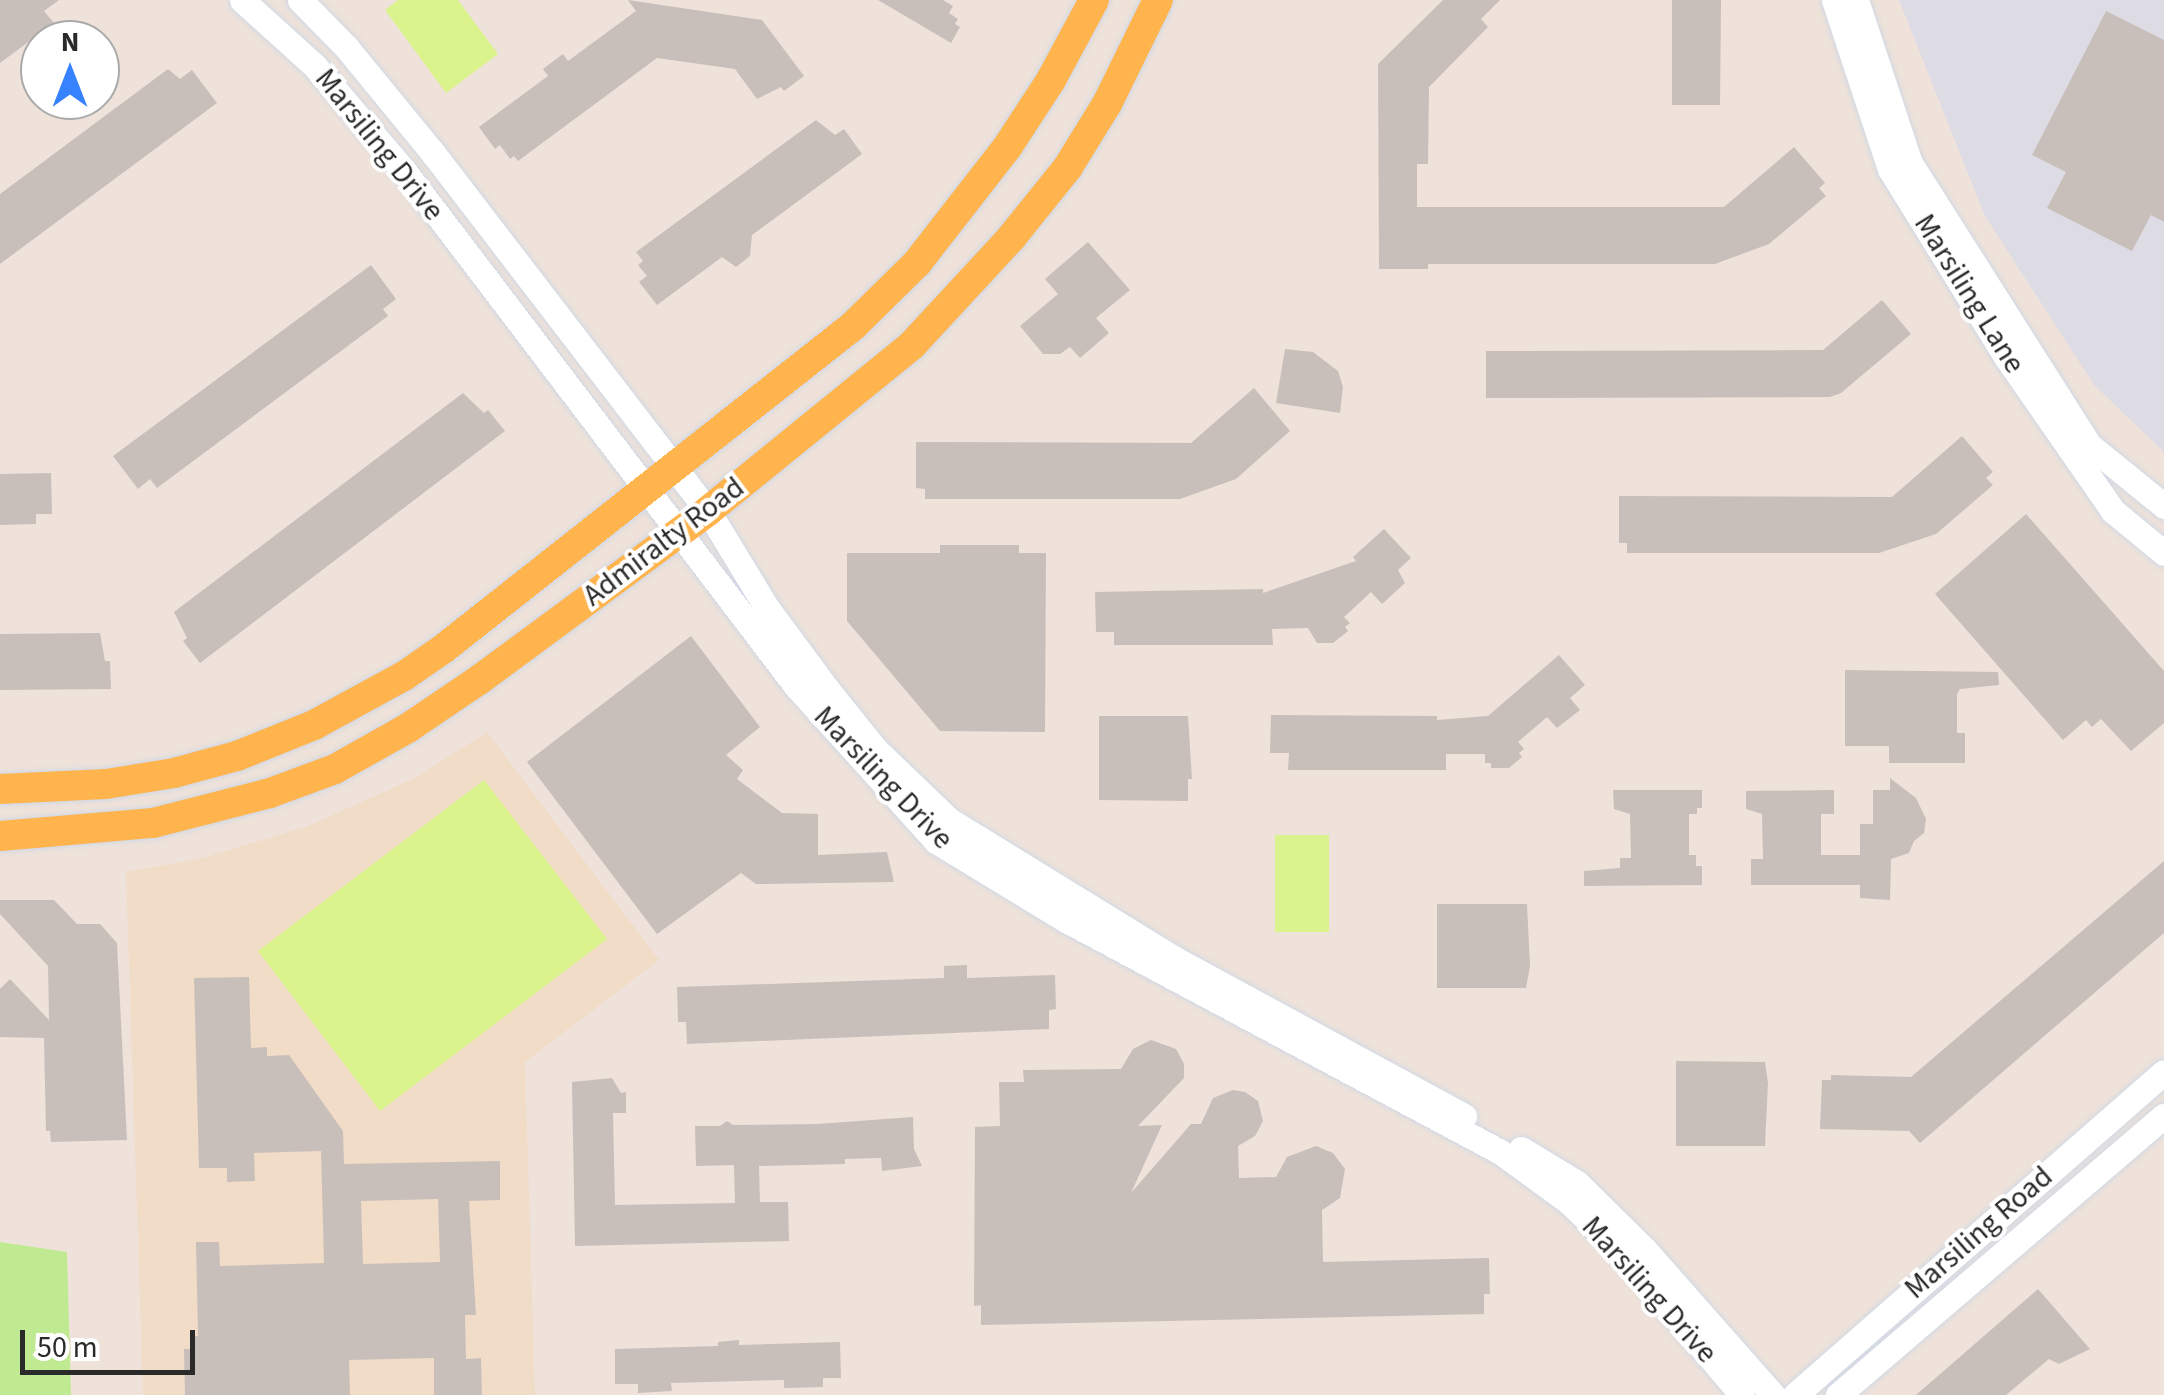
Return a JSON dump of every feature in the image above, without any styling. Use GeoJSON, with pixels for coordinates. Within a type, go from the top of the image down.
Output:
{"type":"FeatureCollection","features":[{"type":"Feature","properties":{"kind":"main road","name":"Admiralty Road"},"geometry":{"type":"LineString","coordinates":[[0,788],[106,784],[174,774],[238,756],[314,725],[430,658],[853,326],[917,263],[1008,146],[1051,80],[1094,0]]}},
{"type":"Feature","properties":{"kind":"main road","name":"Admiralty Road"},"geometry":{"type":"LineString","coordinates":[[0,836],[153,823],[270,793],[334,769],[408,728],[480,680],[678,534],[912,344],[979,274],[1068,167],[1108,102],[1158,0]]}},
{"type":"Feature","properties":{"kind":"street","name":"Marsiling Drive"},"geometry":{"type":"LineString","coordinates":[[242,0],[314,65],[405,172],[642,490],[796,686],[936,841],[1066,920],[1499,1151],[1569,1202],[1616,1247],[1742,1395]]}},
{"type":"Feature","properties":{"kind":"street","name":"Marsiling Drive"},"geometry":{"type":"LineString","coordinates":[[300,0],[347,48],[433,153],[708,510],[756,593],[874,749],[949,820],[1175,959],[1353,1053],[1577,1183],[1645,1250],[1773,1395]]}},
{"type":"Feature","properties":{"kind":"street","name":"Marsiling Lane"},"geometry":{"type":"LineString","coordinates":[[1834,0],[1890,169],[2006,356],[2114,511],[2164,553]]}},
{"type":"Feature","properties":{"kind":"street","name":"Marsiling Lane"},"geometry":{"type":"LineString","coordinates":[[1856,0],[1910,163],[2089,445],[2164,506]]}},
{"type":"Feature","properties":{"kind":"street","name":"Marsiling Road"},"geometry":{"type":"LineString","coordinates":[[1796,1395],[2164,1072]]}},
{"type":"Feature","properties":{"kind":"street","name":"Marsiling Road"},"geometry":{"type":"LineString","coordinates":[[1838,1395],[2164,1116]]}},
{"type":"Feature","properties":{"kind":"shaded area"},"geometry":{"type":"Polygon","coordinates":[[[1899,0],[2164,0],[2164,452],[2094,385],[1985,216],[1899,0]]]}},
{"type":"Feature","properties":{"kind":"shaded area"},"geometry":{"type":"Polygon","coordinates":[[[487,732],[659,960],[525,1062],[535,1395],[143,1395],[126,872],[203,858],[308,826],[415,778],[487,732]]]}},
{"type":"Feature","properties":{"kind":"green space"},"geometry":{"type":"Polygon","coordinates":[[[398,0],[458,0],[498,54],[446,93],[385,10],[398,0]]]}},
{"type":"Feature","properties":{"kind":"green space"},"geometry":{"type":"Polygon","coordinates":[[[484,780],[607,939],[380,1111],[258,951],[484,780]]]}},
{"type":"Feature","properties":{"kind":"green space"},"geometry":{"type":"Polygon","coordinates":[[[1275,835],[1329,835],[1329,932],[1275,932],[1275,835]]]}},
{"type":"Feature","properties":{"kind":"green space"},"geometry":{"type":"Polygon","coordinates":[[[0,1242],[67,1252],[71,1395],[0,1395],[0,1242]]]}},
{"type":"Feature","properties":{"kind":"building"},"geometry":{"type":"Polygon","coordinates":[[[0,0],[59,0],[44,11],[52,20],[20,20],[20,48],[0,63],[0,0]]]}},
{"type":"Feature","properties":{"kind":"building"},"geometry":{"type":"Polygon","coordinates":[[[628,0],[762,20],[804,76],[784,91],[781,87],[757,99],[735,69],[657,58],[518,161],[514,156],[510,159],[500,145],[495,149],[479,127],[548,76],[543,69],[563,54],[568,61],[636,11],[628,0]]]}},
{"type":"Feature","properties":{"kind":"building"},"geometry":{"type":"Polygon","coordinates":[[[878,0],[943,0],[953,6],[949,13],[958,19],[955,24],[960,27],[951,43],[878,0]]]}},
{"type":"Feature","properties":{"kind":"building"},"geometry":{"type":"Polygon","coordinates":[[[1443,0],[1500,0],[1481,19],[1488,27],[1429,87],[1428,164],[1417,164],[1417,207],[1724,207],[1794,147],[1825,183],[1819,188],[1826,196],[1769,244],[1715,264],[1428,264],[1428,269],[1379,269],[1378,64],[1443,0]]]}},
{"type":"Feature","properties":{"kind":"building"},"geometry":{"type":"Polygon","coordinates":[[[1672,0],[1721,0],[1720,105],[1672,105],[1672,0]]]}},
{"type":"Feature","properties":{"kind":"building"},"geometry":{"type":"Polygon","coordinates":[[[2106,11],[2164,40],[2164,222],[2151,215],[2132,251],[2047,208],[2066,172],[2032,155],[2106,11]]]}},
{"type":"Feature","properties":{"kind":"building"},"geometry":{"type":"Polygon","coordinates":[[[168,69],[180,79],[192,70],[217,103],[0,264],[0,194],[99,120],[120,120],[120,105],[168,69]]]}},
{"type":"Feature","properties":{"kind":"building"},"geometry":{"type":"Polygon","coordinates":[[[816,120],[835,135],[844,129],[862,154],[752,235],[750,256],[736,267],[722,257],[657,305],[639,282],[647,276],[638,265],[643,261],[636,252],[816,120]]]}},
{"type":"Feature","properties":{"kind":"building"},"geometry":{"type":"Polygon","coordinates":[[[1088,242],[1130,290],[1096,318],[1109,333],[1080,358],[1070,347],[1060,354],[1043,354],[1020,326],[1058,294],[1045,279],[1088,242]]]}},
{"type":"Feature","properties":{"kind":"building"},"geometry":{"type":"Polygon","coordinates":[[[371,265],[396,299],[383,309],[388,316],[157,488],[150,479],[138,489],[113,456],[371,265]]]}},
{"type":"Feature","properties":{"kind":"building"},"geometry":{"type":"Polygon","coordinates":[[[1882,300],[1911,334],[1841,393],[1830,397],[1486,398],[1486,351],[1823,350],[1882,300]]]}},
{"type":"Feature","properties":{"kind":"building"},"geometry":{"type":"Polygon","coordinates":[[[1285,349],[1313,352],[1338,371],[1343,387],[1340,413],[1276,403],[1285,349]]]}},
{"type":"Feature","properties":{"kind":"building"},"geometry":{"type":"Polygon","coordinates":[[[1254,388],[1290,431],[1236,479],[1180,499],[925,499],[925,489],[916,488],[916,442],[1191,443],[1254,388]]]}},
{"type":"Feature","properties":{"kind":"building"},"geometry":{"type":"Polygon","coordinates":[[[463,393],[484,413],[488,410],[505,431],[200,663],[183,641],[187,638],[174,612],[463,393]]]}},
{"type":"Feature","properties":{"kind":"building"},"geometry":{"type":"Polygon","coordinates":[[[1962,436],[1993,472],[1986,478],[1993,485],[1936,534],[1879,553],[1627,553],[1627,543],[1619,543],[1619,496],[1892,497],[1962,436]]]}},
{"type":"Feature","properties":{"kind":"building"},"geometry":{"type":"Polygon","coordinates":[[[51,473],[52,514],[36,514],[36,524],[0,525],[0,474],[51,473]]]}},
{"type":"Feature","properties":{"kind":"building"},"geometry":{"type":"Polygon","coordinates":[[[2026,514],[2164,671],[2164,723],[2131,751],[2101,719],[2092,727],[2086,720],[2063,740],[1935,594],[2026,514]]]}},
{"type":"Feature","properties":{"kind":"building"},"geometry":{"type":"Polygon","coordinates":[[[1384,529],[1411,558],[1398,570],[1405,583],[1382,604],[1371,592],[1344,617],[1350,623],[1345,627],[1348,631],[1333,643],[1317,643],[1308,628],[1272,629],[1273,645],[1114,645],[1114,632],[1096,632],[1095,592],[1263,589],[1263,593],[1356,561],[1353,557],[1384,529]]]}},
{"type":"Feature","properties":{"kind":"building"},"geometry":{"type":"Polygon","coordinates":[[[940,545],[1019,545],[1019,553],[1046,553],[1045,732],[940,731],[847,621],[847,553],[940,553],[940,545]]]}},
{"type":"Feature","properties":{"kind":"building"},"geometry":{"type":"Polygon","coordinates":[[[100,633],[105,661],[110,661],[111,689],[0,690],[0,634],[100,633]]]}},
{"type":"Feature","properties":{"kind":"building"},"geometry":{"type":"Polygon","coordinates":[[[691,636],[760,727],[726,755],[743,770],[737,779],[782,813],[818,814],[818,855],[887,852],[894,882],[756,884],[741,873],[657,934],[527,762],[691,636]]]}},
{"type":"Feature","properties":{"kind":"building"},"geometry":{"type":"Polygon","coordinates":[[[1559,655],[1585,685],[1570,698],[1580,710],[1557,728],[1547,717],[1518,742],[1524,749],[1519,753],[1522,757],[1509,768],[1491,768],[1491,763],[1485,763],[1485,754],[1446,754],[1446,770],[1288,770],[1289,753],[1270,753],[1271,715],[1437,716],[1437,720],[1488,716],[1559,655]]]}},
{"type":"Feature","properties":{"kind":"building"},"geometry":{"type":"Polygon","coordinates":[[[1845,670],[1998,672],[1999,685],[1960,689],[1957,694],[1957,733],[1965,733],[1965,763],[1889,763],[1889,746],[1845,746],[1845,670]]]}},
{"type":"Feature","properties":{"kind":"building"},"geometry":{"type":"Polygon","coordinates":[[[1099,716],[1188,716],[1192,779],[1188,779],[1188,801],[1099,800],[1099,716]]]}},
{"type":"Feature","properties":{"kind":"building"},"geometry":{"type":"Polygon","coordinates":[[[1890,778],[1916,798],[1926,819],[1924,833],[1914,841],[1909,853],[1891,859],[1890,900],[1860,898],[1860,885],[1751,885],[1751,859],[1763,859],[1762,814],[1746,809],[1746,791],[1834,790],[1834,814],[1821,814],[1821,855],[1860,855],[1860,824],[1873,824],[1873,790],[1890,790],[1890,778]]]}},
{"type":"Feature","properties":{"kind":"building"},"geometry":{"type":"Polygon","coordinates":[[[1613,790],[1702,790],[1702,808],[1697,808],[1697,814],[1689,814],[1689,855],[1696,855],[1696,866],[1702,866],[1702,885],[1584,886],[1584,871],[1620,868],[1620,858],[1631,858],[1630,814],[1614,809],[1613,790]]]}},
{"type":"Feature","properties":{"kind":"building"},"geometry":{"type":"Polygon","coordinates":[[[2164,861],[2164,933],[1920,1143],[1909,1131],[1820,1129],[1822,1080],[1831,1080],[1831,1075],[1911,1077],[2164,861]]]}},
{"type":"Feature","properties":{"kind":"building"},"geometry":{"type":"Polygon","coordinates":[[[0,900],[54,900],[77,924],[100,924],[117,943],[127,1140],[51,1142],[50,1131],[46,1131],[44,1038],[0,1037],[0,989],[10,979],[49,1020],[48,966],[0,914],[0,900]]]}},
{"type":"Feature","properties":{"kind":"building"},"geometry":{"type":"Polygon","coordinates":[[[1437,904],[1527,904],[1530,966],[1526,988],[1437,988],[1437,904]]]}},
{"type":"Feature","properties":{"kind":"building"},"geometry":{"type":"Polygon","coordinates":[[[967,965],[967,978],[1055,975],[1056,1009],[1049,1010],[1049,1029],[687,1044],[686,1022],[678,1022],[677,987],[944,978],[944,966],[967,965]]]}},
{"type":"Feature","properties":{"kind":"building"},"geometry":{"type":"Polygon","coordinates":[[[249,977],[251,1048],[267,1047],[267,1056],[289,1055],[343,1131],[344,1164],[500,1161],[500,1200],[469,1201],[476,1315],[465,1315],[466,1359],[481,1358],[482,1395],[434,1395],[434,1358],[349,1360],[350,1395],[185,1395],[184,1349],[191,1349],[191,1336],[198,1336],[196,1242],[219,1242],[220,1266],[324,1263],[321,1151],[254,1153],[255,1181],[227,1182],[227,1168],[199,1168],[194,978],[249,977]],[[438,1199],[361,1201],[363,1264],[440,1262],[438,1199]]]}},
{"type":"Feature","properties":{"kind":"building"},"geometry":{"type":"Polygon","coordinates":[[[1151,1040],[1176,1049],[1184,1064],[1184,1078],[1138,1126],[1162,1125],[1131,1193],[1191,1124],[1201,1124],[1213,1098],[1233,1090],[1245,1092],[1258,1101],[1263,1121],[1255,1136],[1238,1146],[1239,1178],[1276,1177],[1287,1157],[1316,1146],[1333,1153],[1345,1169],[1340,1198],[1322,1210],[1323,1262],[1489,1258],[1490,1294],[1484,1294],[1484,1314],[981,1325],[981,1305],[974,1306],[975,1127],[1000,1126],[999,1082],[1024,1082],[1023,1070],[1121,1069],[1133,1049],[1151,1040]]]}},
{"type":"Feature","properties":{"kind":"building"},"geometry":{"type":"Polygon","coordinates":[[[1676,1061],[1765,1062],[1765,1146],[1676,1146],[1676,1061]]]}},
{"type":"Feature","properties":{"kind":"building"},"geometry":{"type":"Polygon","coordinates":[[[612,1078],[621,1093],[626,1092],[626,1113],[613,1113],[615,1205],[735,1203],[734,1165],[696,1166],[695,1126],[720,1126],[727,1121],[733,1125],[817,1124],[913,1117],[914,1149],[922,1166],[882,1171],[881,1158],[845,1159],[845,1164],[759,1166],[760,1202],[788,1202],[789,1241],[575,1246],[572,1082],[612,1078]]]}},
{"type":"Feature","properties":{"kind":"building"},"geometry":{"type":"Polygon","coordinates":[[[2038,1289],[2090,1349],[2059,1364],[2049,1359],[2006,1395],[1916,1395],[2038,1289]]]}},
{"type":"Feature","properties":{"kind":"building"},"geometry":{"type":"Polygon","coordinates":[[[739,1340],[739,1345],[840,1342],[841,1378],[823,1378],[823,1387],[784,1388],[784,1380],[671,1383],[672,1391],[638,1393],[638,1384],[615,1384],[615,1349],[718,1346],[718,1342],[739,1340]]]}}]}
